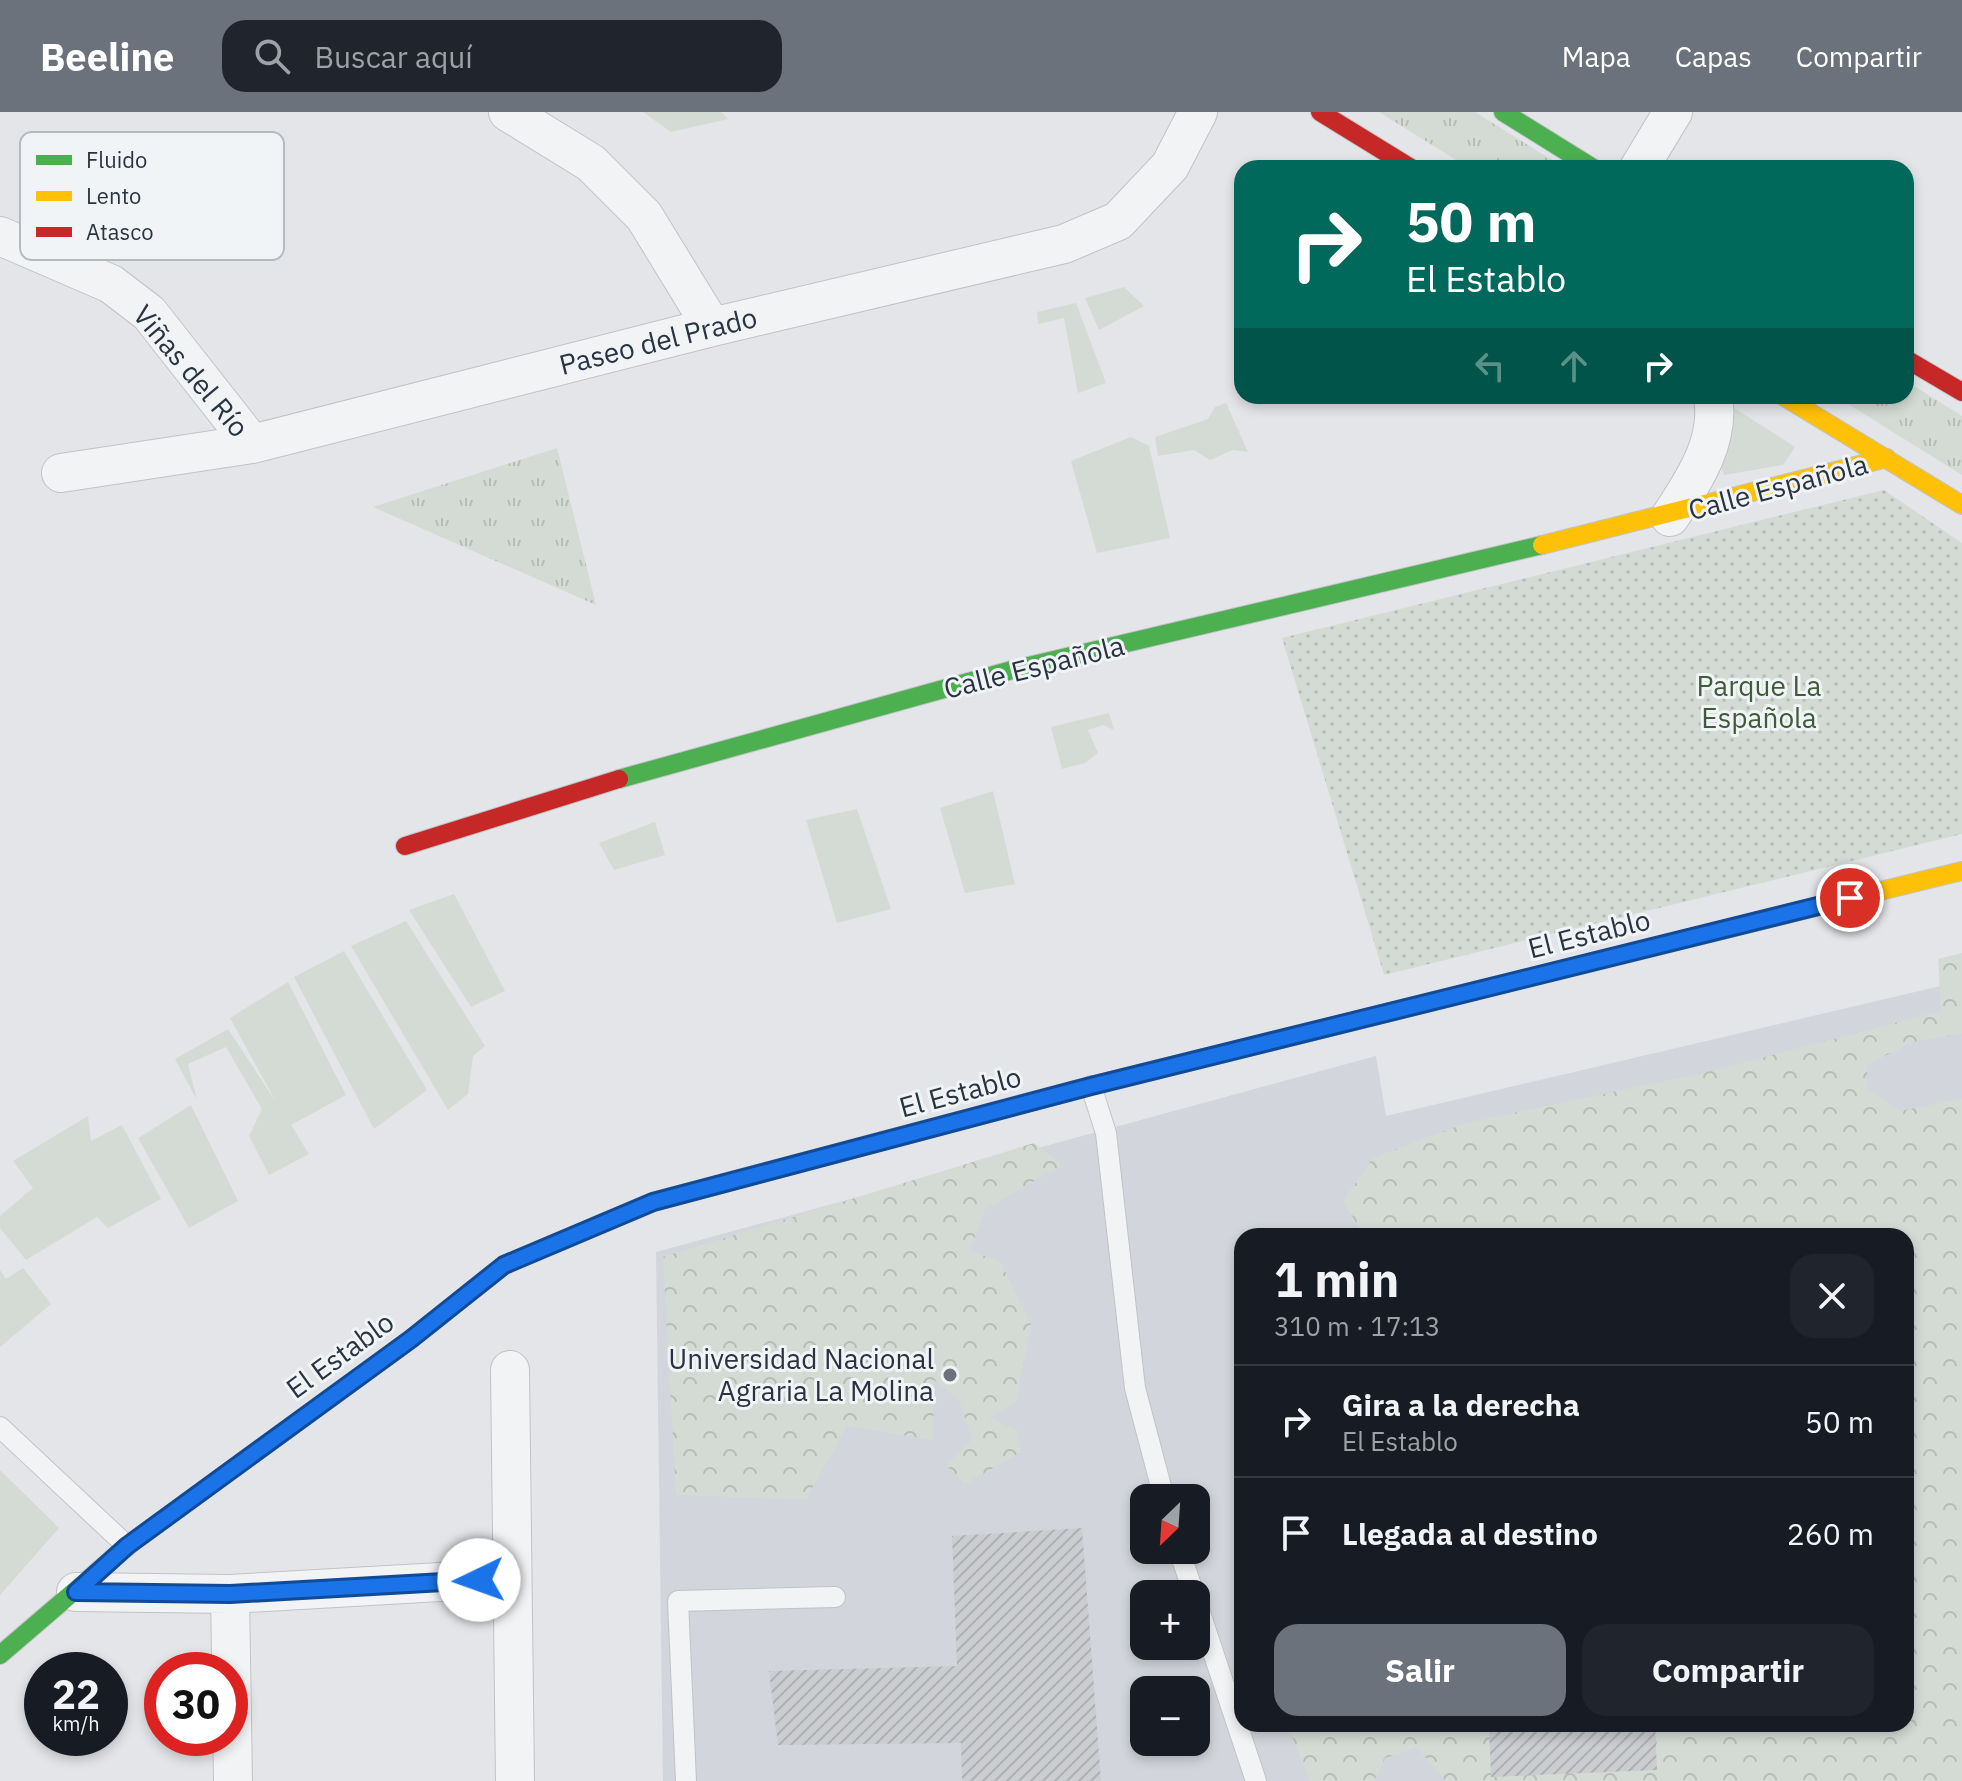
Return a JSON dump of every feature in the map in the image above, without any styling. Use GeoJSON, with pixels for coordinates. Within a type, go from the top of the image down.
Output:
{"type":"FeatureCollection","features":[{"type":"Feature","properties":{"kind":"street"},"geometry":{"type":"LineString","coordinates":[[508,112],[591,163],[644,216],[712,327]]}},
{"type":"Feature","properties":{"kind":"street","name":"Paseo del Prado"},"geometry":{"type":"LineString","coordinates":[[61,473],[252,444],[712,327],[1064,244],[1118,221],[1170,166],[1198,112]]}},
{"type":"Feature","properties":{"kind":"street"},"geometry":{"type":"LineString","coordinates":[[1320,112],[1398,160]]}},
{"type":"Feature","properties":{"kind":"street"},"geometry":{"type":"LineString","coordinates":[[1503,112],[1580,160]]}},
{"type":"Feature","properties":{"kind":"street"},"geometry":{"type":"LineString","coordinates":[[1644,160],[1673,112]]}},
{"type":"Feature","properties":{"kind":"street","name":"Viñas del Río"},"geometry":{"type":"LineString","coordinates":[[0,236],[20,245]]}},
{"type":"Feature","properties":{"kind":"street","name":"Viñas del Río"},"geometry":{"type":"LineString","coordinates":[[56,260],[111,284],[149,313],[252,444]]}},
{"type":"Feature","properties":{"kind":"street"},"geometry":{"type":"LineString","coordinates":[[1914,364],[1962,392]]}},
{"type":"Feature","properties":{"kind":"street","name":"Calle Española"},"geometry":{"type":"LineString","coordinates":[[1670,517],[1703,467],[1714,404]]}},
{"type":"Feature","properties":{"kind":"street"},"geometry":{"type":"LineString","coordinates":[[1796,404],[1962,505]]}},
{"type":"Feature","properties":{"kind":"street","name":"Calle Española"},"geometry":{"type":"LineString","coordinates":[[405,846],[589,786],[1011,671],[1670,517],[1887,458]]}},
{"type":"Feature","properties":{"kind":"street","name":"El Establo"},"geometry":{"type":"LineString","coordinates":[[0,1655],[127,1546],[411,1339],[504,1265],[653,1202],[1091,1086],[1962,871]]}},
{"type":"Feature","properties":{"kind":"street"},"geometry":{"type":"LineString","coordinates":[[510,1370],[515,1781]]}},
{"type":"Feature","properties":{"kind":"street"},"geometry":{"type":"LineString","coordinates":[[76,1592],[230,1594],[511,1578]]}},
{"type":"Feature","properties":{"kind":"street"},"geometry":{"type":"LineString","coordinates":[[230,1594],[233,1781]]}},
{"type":"Feature","properties":{"kind":"lane"},"geometry":{"type":"LineString","coordinates":[[1091,1086],[1106,1133],[1135,1388],[1160,1484]]}},
{"type":"Feature","properties":{"kind":"lane"},"geometry":{"type":"LineString","coordinates":[[0,1427],[127,1546]]}},
{"type":"Feature","properties":{"kind":"lane"},"geometry":{"type":"LineString","coordinates":[[686,1781],[678,1601],[835,1597]]}},
{"type":"Feature","properties":{"kind":"lane"},"geometry":{"type":"LineString","coordinates":[[1210,1643],[1234,1715]]}},
{"type":"Feature","properties":{"kind":"lane"},"geometry":{"type":"LineString","coordinates":[[1240,1732],[1256,1781]]}},
{"type":"Feature","properties":{"kind":"shaded area","name":"Universidad Nacional Agraria La Molina"},"geometry":{"type":"Polygon","coordinates":[[[1962,981],[1962,1781],[663,1781],[656,1252],[1376,1056],[1386,1116],[1962,981]]]}},
{"type":"Feature","properties":{"kind":"green space"},"geometry":{"type":"Polygon","coordinates":[[[643,112],[721,112],[728,119],[671,132],[643,112]]]}},
{"type":"Feature","properties":{"kind":"green space"},"geometry":{"type":"Polygon","coordinates":[[[1379,112],[1475,112],[1552,160],[1456,160],[1379,112]]]}},
{"type":"Feature","properties":{"kind":"green space"},"geometry":{"type":"Polygon","coordinates":[[[1124,287],[1144,306],[1099,330],[1085,298],[1124,287]]]}},
{"type":"Feature","properties":{"kind":"green space"},"geometry":{"type":"Polygon","coordinates":[[[1076,303],[1106,383],[1078,393],[1064,318],[1038,324],[1037,312],[1076,303]]]}},
{"type":"Feature","properties":{"kind":"green space"},"geometry":{"type":"Polygon","coordinates":[[[1914,386],[1962,416],[1962,475],[1848,404],[1914,404],[1914,386]]]}},
{"type":"Feature","properties":{"kind":"green space"},"geometry":{"type":"Polygon","coordinates":[[[1226,403],[1248,452],[1233,450],[1210,460],[1194,450],[1158,456],[1155,437],[1208,419],[1215,407],[1226,403]]]}},
{"type":"Feature","properties":{"kind":"green space"},"geometry":{"type":"Polygon","coordinates":[[[1728,404],[1795,447],[1783,465],[1724,475],[1720,464],[1728,404]]]}},
{"type":"Feature","properties":{"kind":"green space"},"geometry":{"type":"Polygon","coordinates":[[[1131,437],[1149,446],[1170,538],[1097,553],[1071,461],[1131,437]]]}},
{"type":"Feature","properties":{"kind":"green space"},"geometry":{"type":"Polygon","coordinates":[[[557,448],[596,605],[373,507],[557,448]]]}},
{"type":"Feature","properties":{"kind":"green space","name":"Parque La Española"},"geometry":{"type":"Polygon","coordinates":[[[1884,490],[1962,543],[1962,834],[1384,975],[1282,638],[1884,490]]]}},
{"type":"Feature","properties":{"kind":"green space"},"geometry":{"type":"Polygon","coordinates":[[[1109,713],[1114,730],[1103,725],[1088,730],[1098,753],[1085,763],[1062,769],[1051,727],[1109,713]]]}},
{"type":"Feature","properties":{"kind":"green space"},"geometry":{"type":"Polygon","coordinates":[[[993,791],[1015,884],[965,893],[940,808],[993,791]]]}},
{"type":"Feature","properties":{"kind":"green space"},"geometry":{"type":"Polygon","coordinates":[[[857,809],[891,909],[837,923],[806,820],[857,809]]]}},
{"type":"Feature","properties":{"kind":"green space"},"geometry":{"type":"Polygon","coordinates":[[[655,822],[665,855],[614,870],[599,843],[655,822]]]}},
{"type":"Feature","properties":{"kind":"green space"},"geometry":{"type":"Polygon","coordinates":[[[454,894],[505,991],[471,1007],[409,910],[454,894]]]}},
{"type":"Feature","properties":{"kind":"green space"},"geometry":{"type":"Polygon","coordinates":[[[406,921],[485,1046],[473,1056],[468,1094],[448,1110],[351,946],[406,921]]]}},
{"type":"Feature","properties":{"kind":"green space"},"geometry":{"type":"Polygon","coordinates":[[[344,951],[427,1090],[374,1129],[294,977],[344,951]]]}},
{"type":"Feature","properties":{"kind":"green space"},"geometry":{"type":"Polygon","coordinates":[[[1962,953],[1962,1033],[1913,1042],[1868,1064],[1866,1088],[1900,1111],[1962,1099],[1962,1781],[1446,1781],[1417,1747],[1385,1758],[1374,1781],[1310,1781],[1290,1732],[1914,1732],[1914,1228],[1359,1228],[1343,1201],[1373,1158],[1466,1123],[1707,1072],[1941,1011],[1938,959],[1962,953]]]}},
{"type":"Feature","properties":{"kind":"green space"},"geometry":{"type":"Polygon","coordinates":[[[288,982],[346,1095],[291,1125],[309,1154],[269,1175],[249,1136],[262,1109],[226,1047],[188,1064],[197,1100],[175,1059],[228,1029],[276,1102],[230,1018],[288,982]]]}},
{"type":"Feature","properties":{"kind":"green space"},"geometry":{"type":"Polygon","coordinates":[[[191,1105],[238,1201],[189,1228],[138,1138],[191,1105]]]}},
{"type":"Feature","properties":{"kind":"green space"},"geometry":{"type":"Polygon","coordinates":[[[88,1116],[91,1141],[122,1125],[161,1199],[108,1228],[97,1217],[26,1260],[0,1228],[0,1216],[33,1188],[13,1161],[88,1116]]]}},
{"type":"Feature","properties":{"kind":"green space"},"geometry":{"type":"Polygon","coordinates":[[[1034,1143],[1062,1165],[985,1209],[970,1251],[1000,1261],[1031,1325],[1016,1401],[989,1418],[1017,1430],[1021,1452],[965,1484],[946,1465],[972,1439],[959,1400],[934,1380],[933,1440],[847,1426],[806,1499],[676,1495],[663,1257],[1034,1143]]]}},
{"type":"Feature","properties":{"kind":"green space"},"geometry":{"type":"Polygon","coordinates":[[[23,1268],[51,1304],[0,1347],[0,1270],[6,1279],[23,1268]]]}},
{"type":"Feature","properties":{"kind":"green space"},"geometry":{"type":"Polygon","coordinates":[[[0,1470],[59,1528],[0,1595],[0,1470]]]}},
{"type":"Feature","properties":{"kind":"building"},"geometry":{"type":"Polygon","coordinates":[[[1082,1528],[1101,1781],[962,1781],[961,1743],[778,1745],[769,1671],[957,1666],[952,1536],[1082,1528]]]}},
{"type":"Feature","properties":{"kind":"building"},"geometry":{"type":"Polygon","coordinates":[[[1489,1732],[1655,1732],[1657,1770],[1491,1777],[1489,1732]]]}},
{"type":"Feature","properties":{"kind":"traffic: fast"},"geometry":{"type":"LineString","coordinates":[[1503,112],[1580,160]]}},
{"type":"Feature","properties":{"kind":"traffic: fast"},"geometry":{"type":"LineString","coordinates":[[619,779],[1012,670],[1542,545]]}},
{"type":"Feature","properties":{"kind":"traffic: fast"},"geometry":{"type":"LineString","coordinates":[[1075,1090],[1803,910]]}},
{"type":"Feature","properties":{"kind":"traffic: fast"},"geometry":{"type":"LineString","coordinates":[[0,1655],[127,1546],[411,1339],[504,1265],[653,1202],[735,1180]]}},
{"type":"Feature","properties":{"kind":"traffic: slow"},"geometry":{"type":"LineString","coordinates":[[1796,404],[1962,505]]}},
{"type":"Feature","properties":{"kind":"traffic: slow"},"geometry":{"type":"LineString","coordinates":[[1542,545],[1887,458]]}},
{"type":"Feature","properties":{"kind":"traffic: slow"},"geometry":{"type":"LineString","coordinates":[[1803,910],[1962,871]]}},
{"type":"Feature","properties":{"kind":"traffic: slow"},"geometry":{"type":"LineString","coordinates":[[735,1180],[1075,1090]]}},
{"type":"Feature","properties":{"kind":"traffic: jam"},"geometry":{"type":"LineString","coordinates":[[1320,112],[1398,160]]}},
{"type":"Feature","properties":{"kind":"traffic: jam"},"geometry":{"type":"LineString","coordinates":[[1914,364],[1962,392]]}},
{"type":"Feature","properties":{"kind":"traffic: jam"},"geometry":{"type":"LineString","coordinates":[[405,846],[619,779]]}},
{"type":"Feature","properties":{"kind":"place","name":"Universidad Nacional Agraria La Molina"},"geometry":{"type":"Point","coordinates":[950,1375]}},
{"type":"Feature","properties":{"kind":"route"},"geometry":{"type":"LineString","coordinates":[[479,1580],[230,1594],[76,1592],[127,1546],[411,1339],[504,1265],[653,1202],[1091,1086],[1850,898]]}}]}
